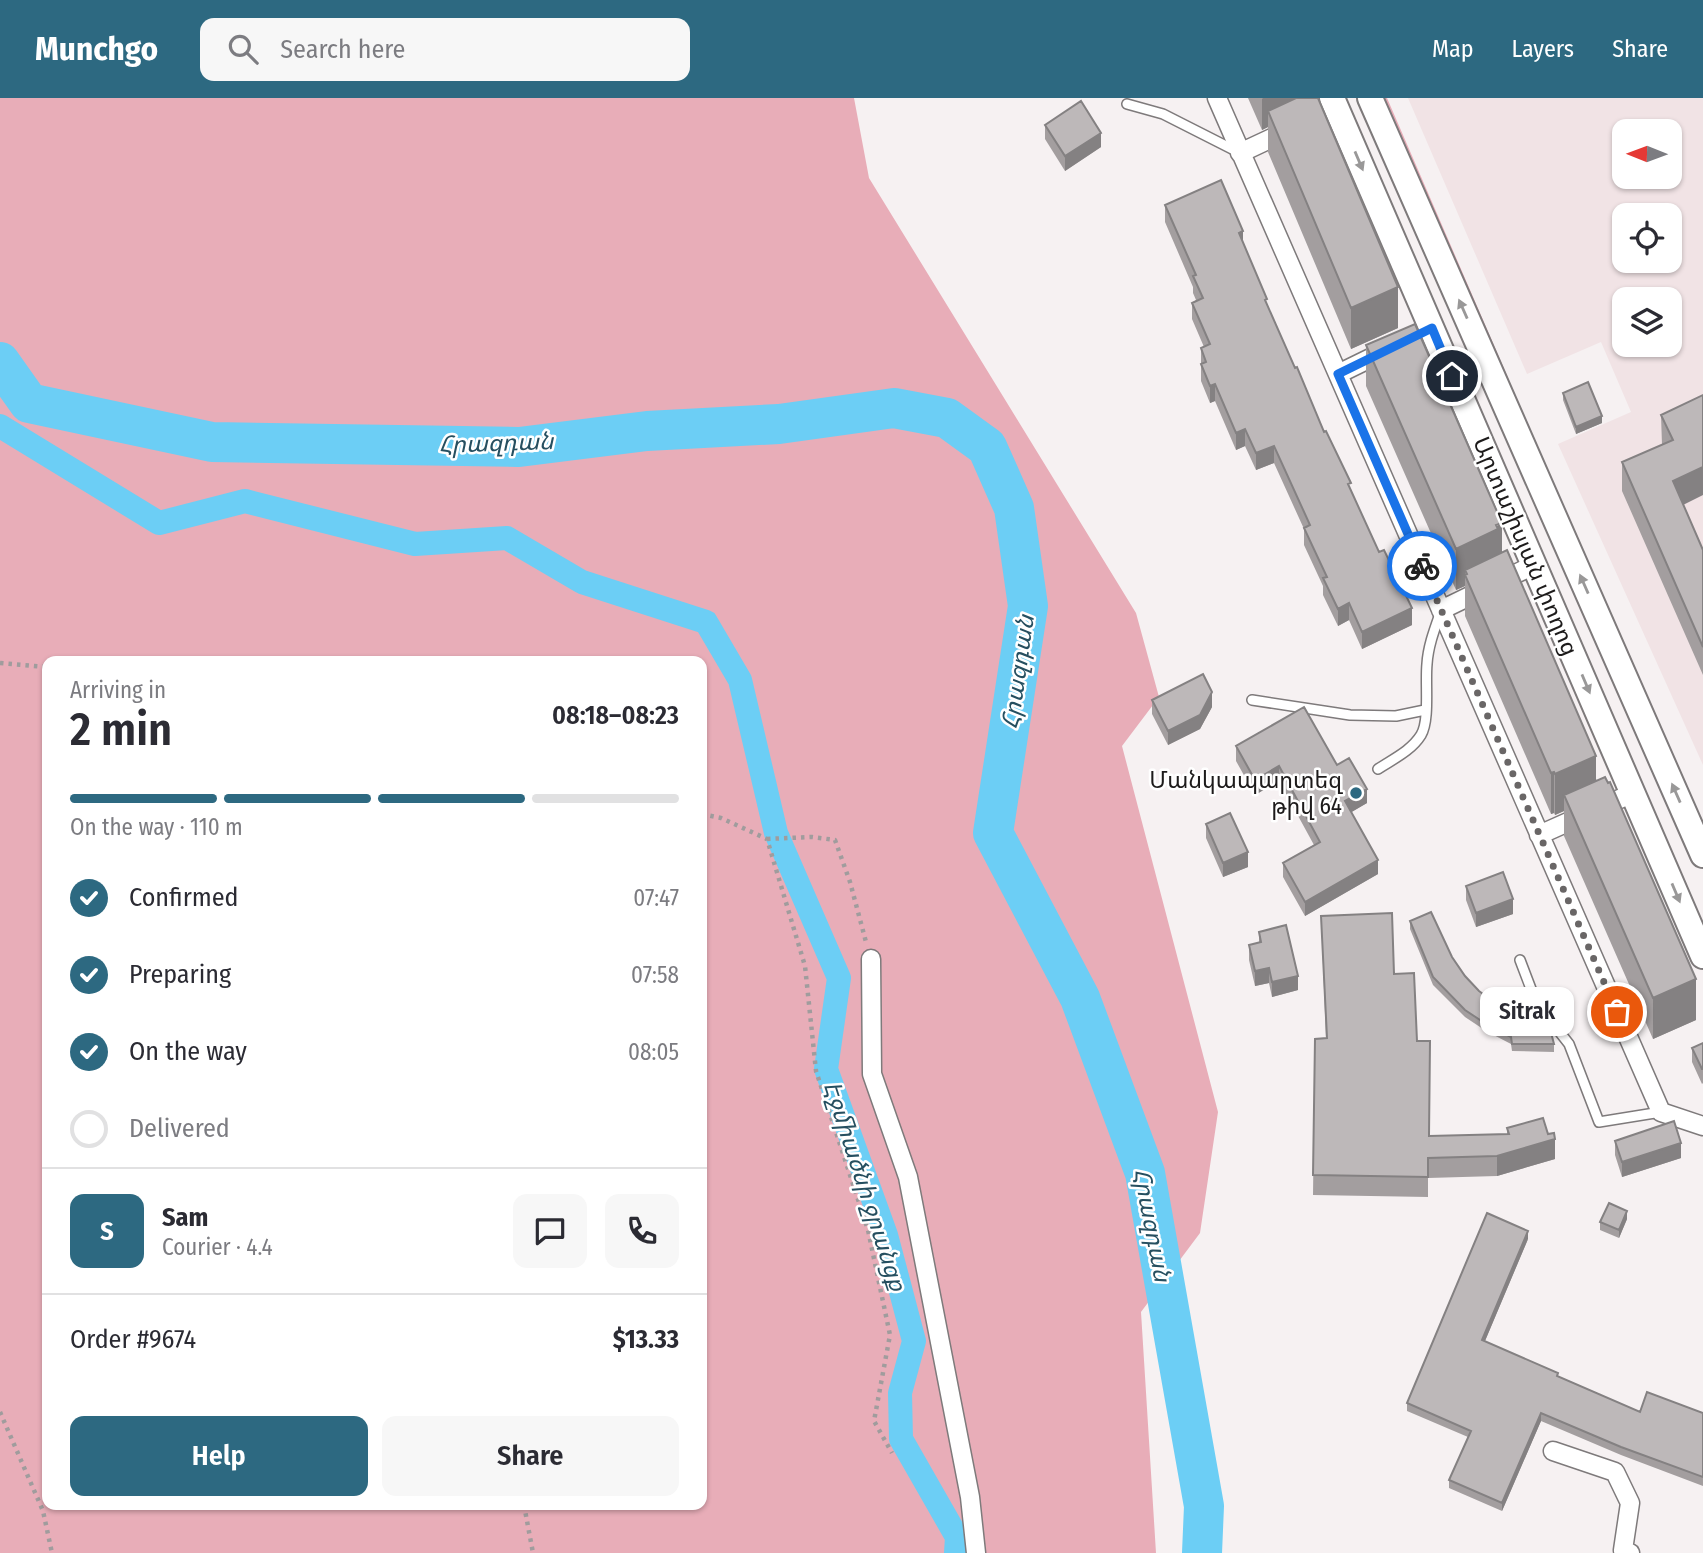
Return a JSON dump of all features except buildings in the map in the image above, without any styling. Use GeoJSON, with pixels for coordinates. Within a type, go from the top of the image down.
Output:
{"type":"FeatureCollection","features":[{"type":"Feature","properties":{"kind":"main road","name":"Արտաշիսյան փողոց"},"geometry":{"type":"LineString","coordinates":[[1370,98],[1703,855]]}},
{"type":"Feature","properties":{"kind":"main road","name":"Արտաշիսյան փողոց"},"geometry":{"type":"LineString","coordinates":[[1331,107],[1426,331],[1534,565],[1703,956]]}},
{"type":"Feature","properties":{"kind":"street"},"geometry":{"type":"LineString","coordinates":[[1216,98],[1661,1112],[1703,1126]]}},
{"type":"Feature","properties":{"kind":"street"},"geometry":{"type":"LineString","coordinates":[[1240,152],[1300,125]]}},
{"type":"Feature","properties":{"kind":"street"},"geometry":{"type":"LineString","coordinates":[[1338,374],[1396,345]]}},
{"type":"Feature","properties":{"kind":"street"},"geometry":{"type":"LineString","coordinates":[[1441,610],[1534,565]]}},
{"type":"Feature","properties":{"kind":"street"},"geometry":{"type":"LineString","coordinates":[[1539,835],[1633,793]]}},
{"type":"Feature","properties":{"kind":"street"},"geometry":{"type":"LineString","coordinates":[[871,959],[872,1074],[908,1177],[970,1497],[976,1553]]}},
{"type":"Feature","properties":{"kind":"street"},"geometry":{"type":"LineString","coordinates":[[1553,1451],[1615,1472],[1630,1503],[1624,1552]]}},
{"type":"Feature","properties":{"kind":"lane"},"geometry":{"type":"LineString","coordinates":[[1126,104],[1163,114],[1240,152]]}},
{"type":"Feature","properties":{"kind":"lane"},"geometry":{"type":"LineString","coordinates":[[1378,769],[1408,750],[1425,725],[1427,663],[1433,632],[1441,610]]}},
{"type":"Feature","properties":{"kind":"lane"},"geometry":{"type":"LineString","coordinates":[[1252,700],[1350,715],[1396,716],[1425,710]]}},
{"type":"Feature","properties":{"kind":"lane"},"geometry":{"type":"LineString","coordinates":[[1520,960],[1536,1002],[1569,1044],[1599,1122],[1661,1112]]}},
{"type":"Feature","properties":{"kind":"path"},"geometry":{"type":"LineString","coordinates":[[0,663],[42,667]]}},
{"type":"Feature","properties":{"kind":"path"},"geometry":{"type":"LineString","coordinates":[[707,815],[721,818],[767,839],[812,837],[835,840],[850,882],[871,959]]}},
{"type":"Feature","properties":{"kind":"path"},"geometry":{"type":"LineString","coordinates":[[767,839],[805,966],[816,1071],[868,1230],[890,1335],[874,1421],[892,1453]]}},
{"type":"Feature","properties":{"kind":"path"},"geometry":{"type":"LineString","coordinates":[[0,1412],[42,1509]]}},
{"type":"Feature","properties":{"kind":"path"},"geometry":{"type":"LineString","coordinates":[[43,1510],[52,1553]]}},
{"type":"Feature","properties":{"kind":"path"},"geometry":{"type":"LineString","coordinates":[[525,1510],[533,1553]]}},
{"type":"Feature","properties":{"kind":"shaded area"},"geometry":{"type":"Polygon","coordinates":[[[0,98],[854,98],[869,178],[1136,613],[1159,697],[1122,746],[1218,1112],[1200,1233],[1141,1312],[1156,1553],[0,1553],[0,98]]]}},
{"type":"Feature","properties":{"kind":"shaded area"},"geometry":{"type":"Polygon","coordinates":[[[1381,98],[1387,98],[1509,380],[1504,382],[1381,98]]]}},
{"type":"Feature","properties":{"kind":"shaded area"},"geometry":{"type":"Polygon","coordinates":[[[1408,98],[1703,98],[1703,765],[1558,444],[1631,412],[1601,342],[1527,374],[1408,98]]]}},
{"type":"Feature","properties":{"kind":"waterway","name":"Հրազդան"},"geometry":{"type":"LineString","coordinates":[[0,362],[29,403],[212,442],[519,447],[647,431],[779,424],[894,408],[947,418],[987,447],[1014,508],[1028,606],[993,833],[1080,998],[1145,1173],[1204,1506],[1202,1553]]}},
{"type":"Feature","properties":{"kind":"waterway","name":"Էջմիածնի ջրանցք"},"geometry":{"type":"LineString","coordinates":[[0,426],[159,523],[245,501],[415,544],[507,538],[582,582],[706,622],[740,680],[776,833],[839,978],[826,1069],[886,1235],[914,1341],[900,1393],[901,1439],[957,1537],[956,1553]]}},
{"type":"Feature","properties":{"kind":"way so far"},"geometry":{"type":"LineString","coordinates":[[1422,566],[1617,1012]]}},
{"type":"Feature","properties":{"kind":"place","name":"Մանկապարտեզ թիվ 64"},"geometry":{"type":"Point","coordinates":[1356,793]}},
{"type":"Feature","properties":{"kind":"place","name":"Sitrak"},"geometry":{"type":"Point","coordinates":[1617,1012]}},
{"type":"Feature","properties":{"kind":"route"},"geometry":{"type":"LineString","coordinates":[[1422,566],[1338,374],[1432,328],[1452,376]]}}]}
